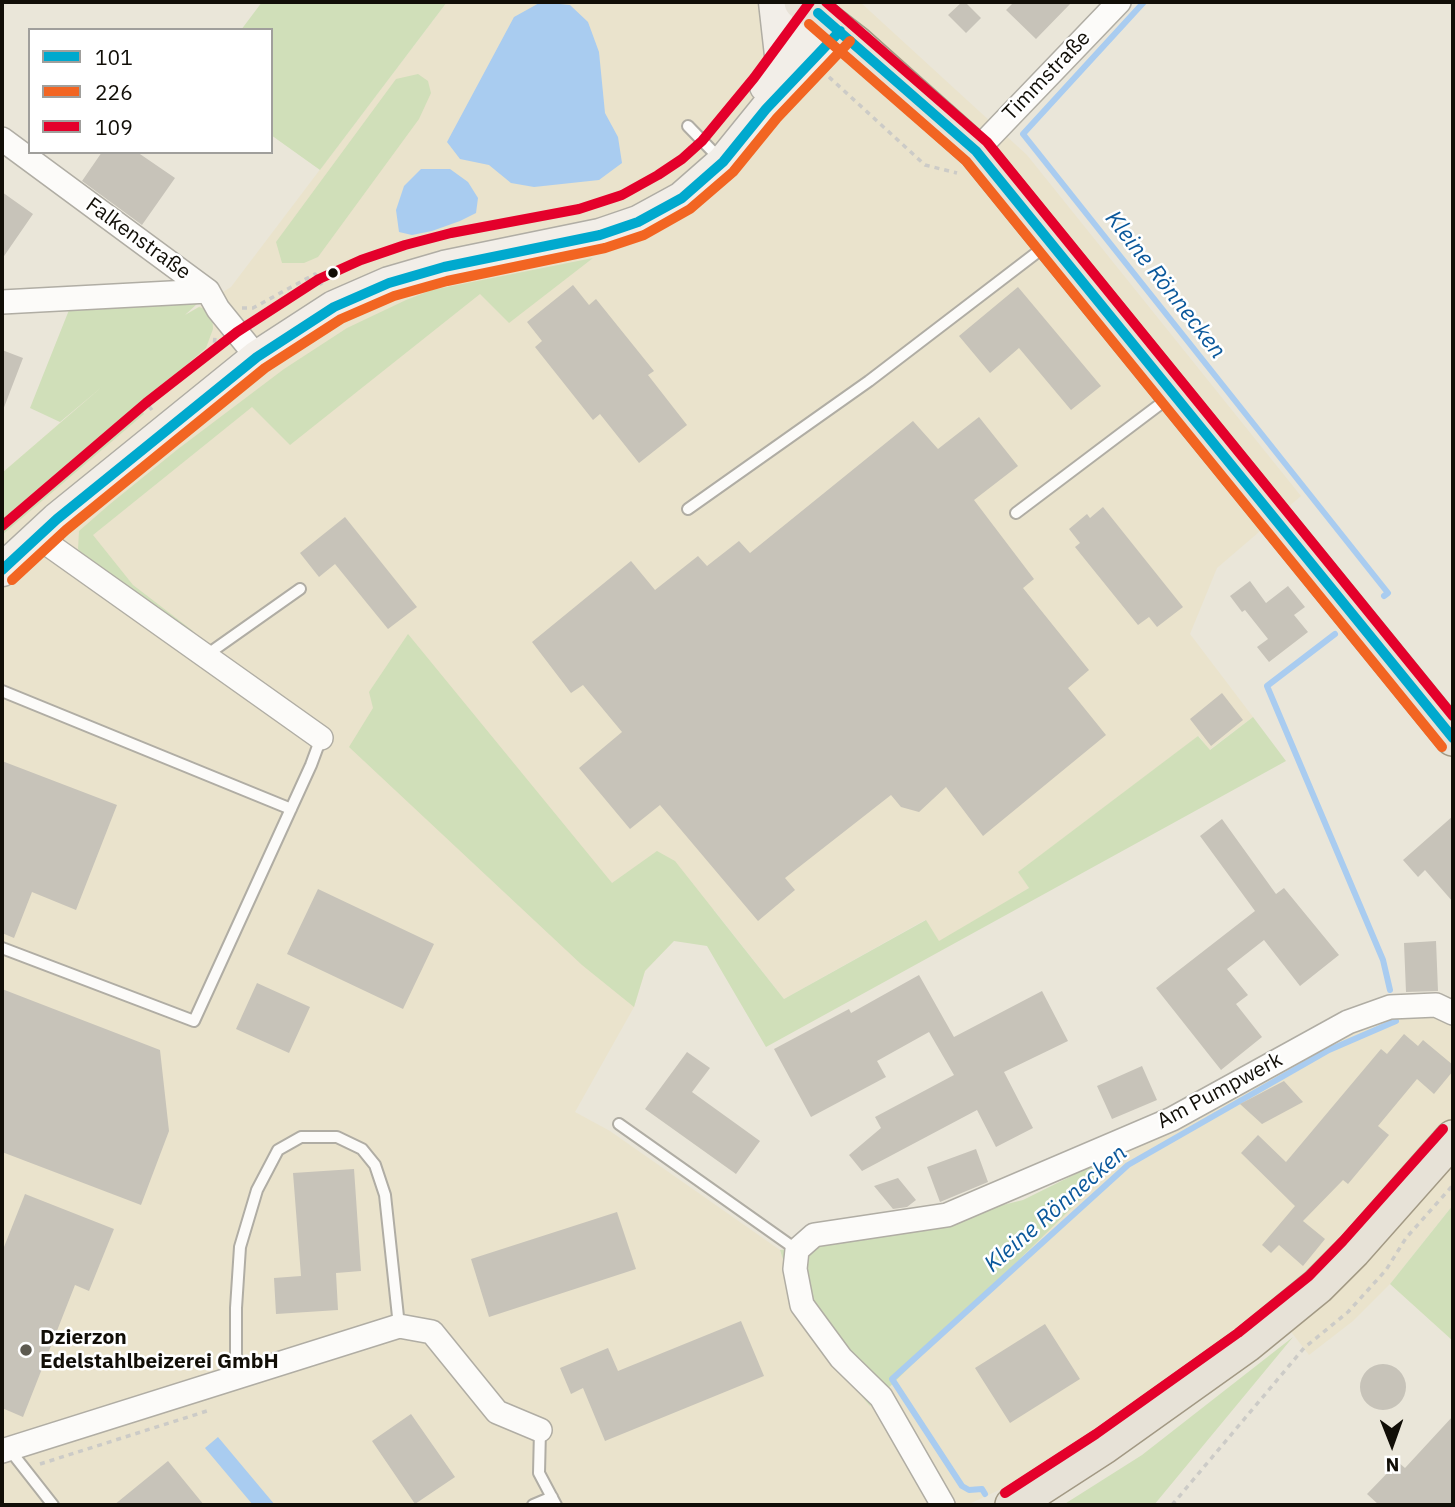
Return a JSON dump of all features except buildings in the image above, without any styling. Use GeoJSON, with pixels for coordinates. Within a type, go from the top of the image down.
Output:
{"type":"FeatureCollection","features":[{"type":"Feature","properties":{"kind":"main road"},"geometry":{"type":"LineString","coordinates":[[829,22],[976,151],[1453,738]]}},
{"type":"Feature","properties":{"kind":"main road"},"geometry":{"type":"LineString","coordinates":[[1013,1505],[1104,1446],[1225,1360],[1318,1286],[1353,1251],[1453,1138]]}},
{"type":"Feature","properties":{"kind":"street"},"geometry":{"type":"LineString","coordinates":[[775,2],[782,64]]}},
{"type":"Feature","properties":{"kind":"street","name":"Timmstraße"},"geometry":{"type":"LineString","coordinates":[[976,151],[1119,2]]}},
{"type":"Feature","properties":{"kind":"street"},"geometry":{"type":"LineString","coordinates":[[718,156],[782,64],[829,22]]}},
{"type":"Feature","properties":{"kind":"street"},"geometry":{"type":"LineString","coordinates":[[2,544],[155,414],[251,350],[334,307],[389,283],[444,267],[600,235],[638,222],[682,198],[718,156],[766,109],[829,22]]}},
{"type":"Feature","properties":{"kind":"street","name":"Falkenstraße"},"geometry":{"type":"LineString","coordinates":[[2,139],[208,291],[218,309],[251,350]]}},
{"type":"Feature","properties":{"kind":"street"},"geometry":{"type":"LineString","coordinates":[[2,302],[208,291]]}},
{"type":"Feature","properties":{"kind":"street"},"geometry":{"type":"LineString","coordinates":[[2,570],[251,350]]}},
{"type":"Feature","properties":{"kind":"street"},"geometry":{"type":"LineString","coordinates":[[38,537],[321,737]]}},
{"type":"Feature","properties":{"kind":"street","name":"Am Pumpwerk"},"geometry":{"type":"LineString","coordinates":[[797,1250],[814,1235],[947,1215],[1172,1119],[1359,1018],[1390,1007],[1436,1005],[1453,1013]]}},
{"type":"Feature","properties":{"kind":"street"},"geometry":{"type":"LineString","coordinates":[[797,1250],[795,1269],[803,1305],[841,1358],[881,1397],[943,1505]]}},
{"type":"Feature","properties":{"kind":"street"},"geometry":{"type":"LineString","coordinates":[[5,1450],[399,1326],[432,1332],[497,1412],[540,1430]]}},
{"type":"Feature","properties":{"kind":"lane"},"geometry":{"type":"LineString","coordinates":[[688,126],[718,156]]}},
{"type":"Feature","properties":{"kind":"lane"},"geometry":{"type":"LineString","coordinates":[[688,509],[869,381],[1050,243]]}},
{"type":"Feature","properties":{"kind":"lane"},"geometry":{"type":"LineString","coordinates":[[1016,513],[1173,394]]}},
{"type":"Feature","properties":{"kind":"lane"},"geometry":{"type":"LineString","coordinates":[[207,657],[300,589]]}},
{"type":"Feature","properties":{"kind":"lane"},"geometry":{"type":"LineString","coordinates":[[2,691],[291,809]]}},
{"type":"Feature","properties":{"kind":"lane"},"geometry":{"type":"LineString","coordinates":[[2,948],[194,1021],[321,737]]}},
{"type":"Feature","properties":{"kind":"lane"},"geometry":{"type":"LineString","coordinates":[[619,1124],[797,1250]]}},
{"type":"Feature","properties":{"kind":"lane"},"geometry":{"type":"LineString","coordinates":[[236,1378],[236,1308],[240,1247],[257,1190],[278,1150],[301,1137],[337,1137],[362,1149],[375,1165],[385,1195],[399,1326]]}},
{"type":"Feature","properties":{"kind":"lane"},"geometry":{"type":"LineString","coordinates":[[533,1505],[554,1501],[539,1473],[540,1430]]}},
{"type":"Feature","properties":{"kind":"lane"},"geometry":{"type":"LineString","coordinates":[[5,1450],[52,1505]]}},
{"type":"Feature","properties":{"kind":"path"},"geometry":{"type":"LineString","coordinates":[[827,76],[829,22]]}},
{"type":"Feature","properties":{"kind":"path"},"geometry":{"type":"LineString","coordinates":[[1172,1505],[1304,1348],[1356,1304],[1386,1270],[1406,1238],[1453,1185]]}},
{"type":"Feature","properties":{"kind":"shaded area"},"geometry":{"type":"Polygon","coordinates":[[[447,2],[860,2],[1027,155],[1301,496],[1217,568],[1190,634],[1253,717],[1209,750],[1199,736],[1019,872],[1029,888],[939,942],[925,920],[784,999],[714,910],[674,940],[645,971],[634,1007],[575,1112],[610,1131],[780,1250],[787,1272],[834,1364],[1138,1143],[1179,1129],[1355,1032],[1393,1016],[1435,1012],[1453,1025],[1453,1205],[1390,1284],[1353,1321],[1309,1355],[1275,1311],[1014,1483],[967,1505],[2,1505],[2,473],[185,315],[231,287],[447,2]]]}},
{"type":"Feature","properties":{"kind":"green space"},"geometry":{"type":"Polygon","coordinates":[[[262,2],[447,2],[320,170],[273,136],[273,28],[242,28],[262,2]]]}},
{"type":"Feature","properties":{"kind":"green space"},"geometry":{"type":"Polygon","coordinates":[[[418,74],[428,81],[431,93],[419,119],[318,257],[304,263],[282,263],[276,242],[396,79],[418,74]]]}},
{"type":"Feature","properties":{"kind":"green space"},"geometry":{"type":"Polygon","coordinates":[[[593,258],[509,323],[480,294],[290,445],[252,407],[93,535],[133,585],[193,631],[191,634],[86,558],[78,549],[79,531],[110,504],[284,369],[347,328],[432,290],[593,258]]]}},
{"type":"Feature","properties":{"kind":"green space"},"geometry":{"type":"Polygon","coordinates":[[[197,304],[185,315],[199,307],[212,311],[213,329],[206,348],[140,405],[144,414],[2,535],[2,473],[103,386],[60,422],[30,408],[69,310],[197,304]]]}},
{"type":"Feature","properties":{"kind":"green space"},"geometry":{"type":"Polygon","coordinates":[[[408,634],[612,883],[657,851],[675,861],[784,999],[926,920],[939,941],[1029,888],[1018,872],[1198,736],[1210,750],[1253,717],[1286,761],[766,1047],[707,946],[674,941],[645,971],[634,1007],[582,965],[349,747],[373,708],[369,692],[408,634]]]}},
{"type":"Feature","properties":{"kind":"green space"},"geometry":{"type":"Polygon","coordinates":[[[1138,1143],[870,1406],[834,1364],[787,1272],[780,1250],[860,1240],[1023,1200],[1138,1143]]]}},
{"type":"Feature","properties":{"kind":"green space"},"geometry":{"type":"Polygon","coordinates":[[[1453,1205],[1453,1341],[1390,1284],[1453,1205]]]}},
{"type":"Feature","properties":{"kind":"green space"},"geometry":{"type":"Polygon","coordinates":[[[1293,1337],[1154,1505],[1063,1505],[1142,1455],[1293,1337]]]}},
{"type":"Feature","properties":{"kind":"water"},"geometry":{"type":"Polygon","coordinates":[[[541,2],[570,5],[588,22],[599,52],[605,113],[618,137],[622,163],[599,180],[534,187],[511,183],[489,165],[460,159],[447,142],[514,17],[541,2]]]}},
{"type":"Feature","properties":{"kind":"water"},"geometry":{"type":"Polygon","coordinates":[[[421,169],[450,169],[468,182],[478,198],[476,213],[432,231],[412,235],[399,232],[396,210],[404,186],[421,169]]]}},
{"type":"Feature","properties":{"kind":"water"},"geometry":{"type":"Polygon","coordinates":[[[218,1437],[275,1505],[253,1505],[205,1448],[218,1437]]]}},
{"type":"Feature","properties":{"kind":"waterway","name":"Kleine Rönnecken"},"geometry":{"type":"LineString","coordinates":[[1144,2],[1023,134],[1388,593],[1384,596]]}},
{"type":"Feature","properties":{"kind":"waterway","name":"Kleine Rönnecken"},"geometry":{"type":"LineString","coordinates":[[1335,634],[1267,686],[1383,960],[1390,990]]}},
{"type":"Feature","properties":{"kind":"waterway","name":"Kleine Rönnecken"},"geometry":{"type":"LineString","coordinates":[[985,1494],[982,1489],[969,1490],[962,1486],[892,1379],[1128,1165],[1329,1050],[1396,1021]]}},
{"type":"Feature","properties":{"kind":"transit line","name":"109"},"geometry":{"type":"LineString","coordinates":[[2,526],[146,403],[237,332],[319,279],[361,260],[405,245],[451,233],[579,209],[622,195],[658,175],[702,141],[754,78],[810,2]]}},
{"type":"Feature","properties":{"kind":"transit line","name":"109"},"geometry":{"type":"LineString","coordinates":[[826,2],[987,142],[1453,716]]}},
{"type":"Feature","properties":{"kind":"transit line","name":"101"},"geometry":{"type":"LineString","coordinates":[[818,13],[976,151],[1453,738]]}},
{"type":"Feature","properties":{"kind":"transit line","name":"226"},"geometry":{"type":"LineString","coordinates":[[809,24],[966,161],[1442,747]]}},
{"type":"Feature","properties":{"kind":"transit line","name":"101"},"geometry":{"type":"LineString","coordinates":[[2,570],[57,519],[257,357],[334,307],[389,283],[444,267],[600,235],[638,222],[682,198],[723,162],[766,109],[840,31]]}},
{"type":"Feature","properties":{"kind":"transit line","name":"226"},"geometry":{"type":"LineString","coordinates":[[12,580],[66,530],[265,368],[341,319],[394,296],[447,281],[605,248],[644,235],[690,209],[733,172],[777,118],[850,41]]}},
{"type":"Feature","properties":{"kind":"transit line","name":"109"},"geometry":{"type":"LineString","coordinates":[[1005,1493],[1096,1434],[1238,1333],[1309,1276],[1443,1129]]}},
{"type":"Feature","properties":{"kind":"place","name":"Dzierzon Edelstahlbeizerei GmbH"},"geometry":{"type":"Point","coordinates":[26,1350]}}]}
